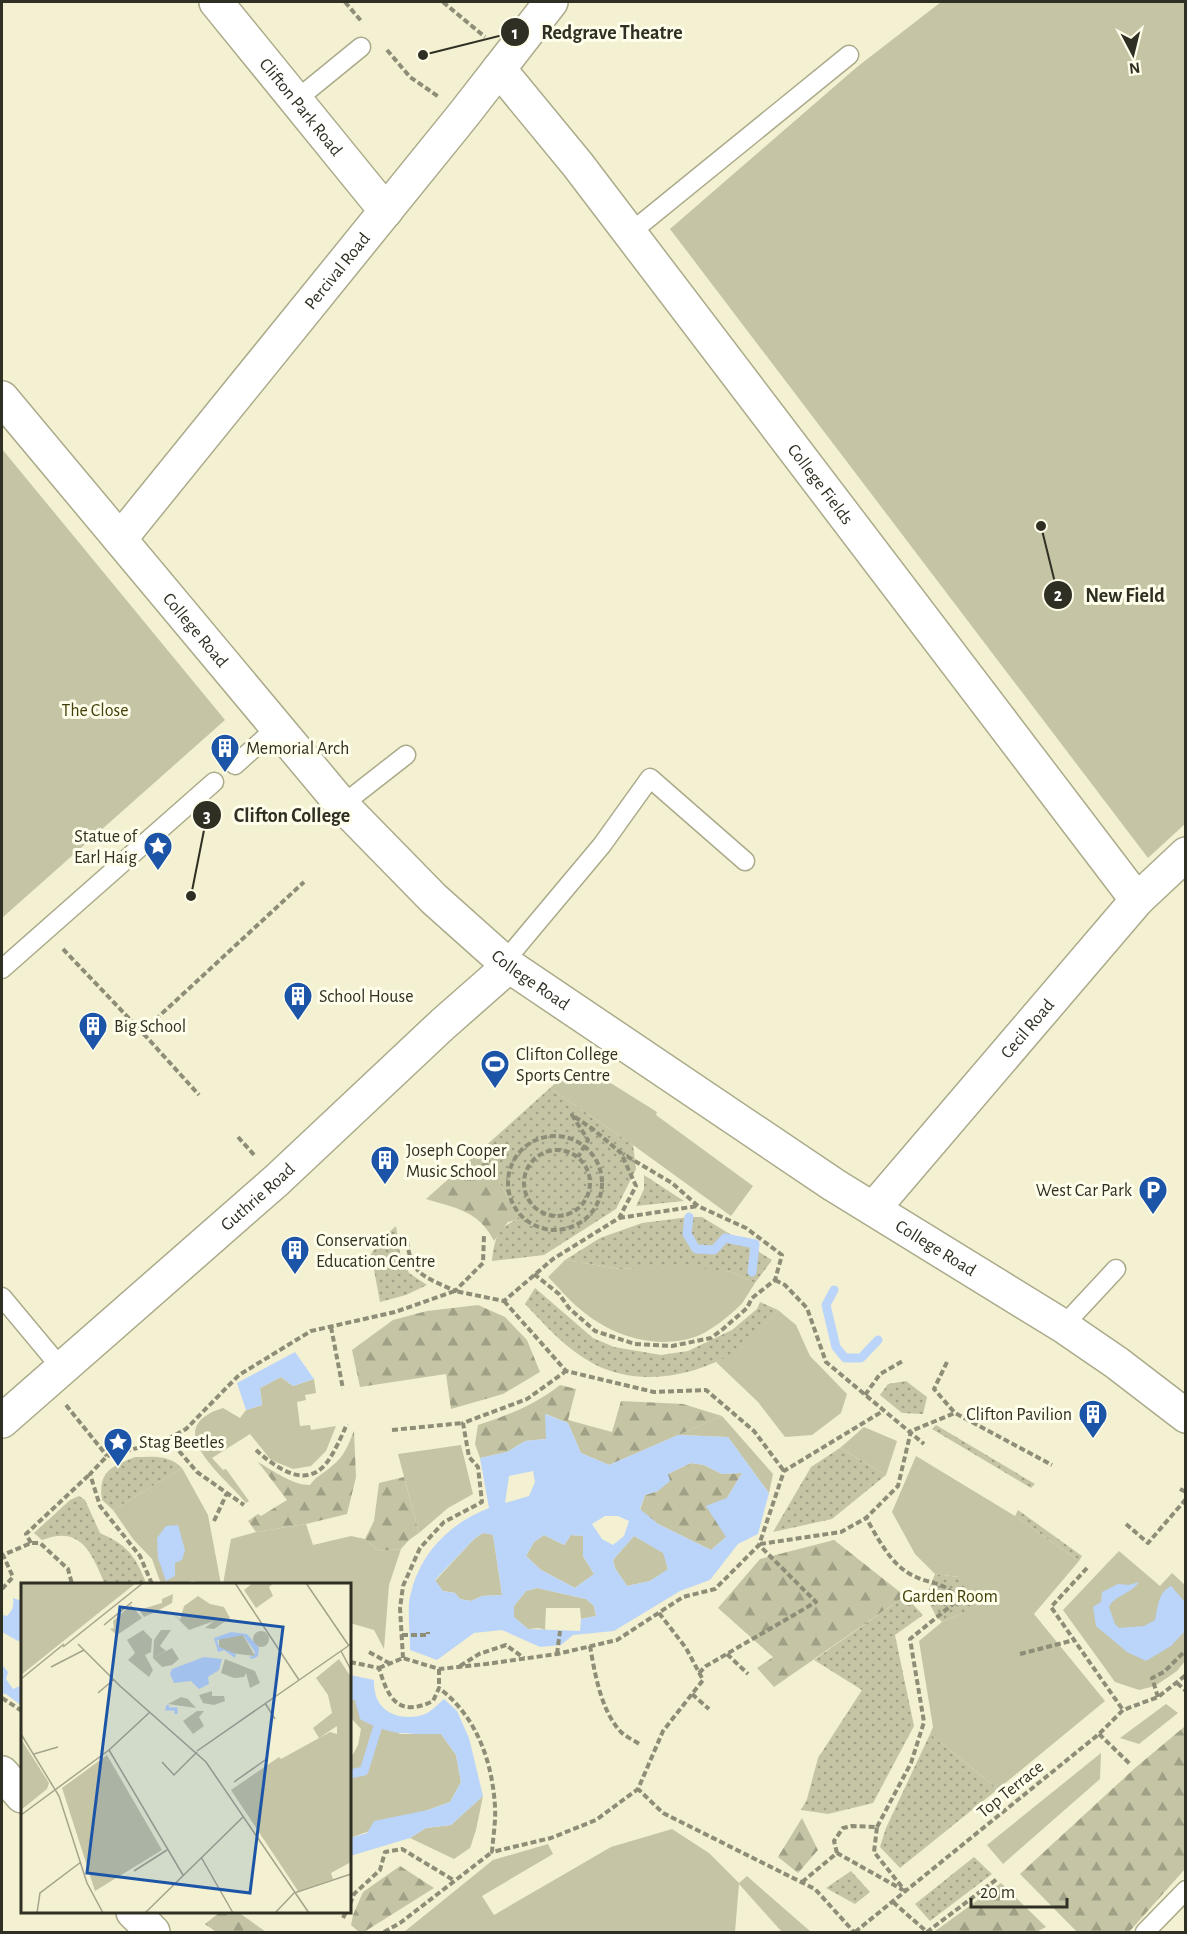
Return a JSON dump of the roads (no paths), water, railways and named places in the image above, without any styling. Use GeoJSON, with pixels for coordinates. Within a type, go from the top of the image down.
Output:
{"type":"FeatureCollection","features":[{"type":"Feature","properties":{"kind":"street","name":"Clifton Park Road"},"geometry":{"type":"LineString","coordinates":[[216,2],[386,211]]}},
{"type":"Feature","properties":{"kind":"street","name":"Percival Road"},"geometry":{"type":"LineString","coordinates":[[120,539],[464,114],[551,2]]}},
{"type":"Feature","properties":{"kind":"street","name":"College Fields"},"geometry":{"type":"LineString","coordinates":[[504,63],[578,165],[1137,900]]}},
{"type":"Feature","properties":{"kind":"street","name":"College Road"},"geometry":{"type":"LineString","coordinates":[[2,398],[342,805],[434,899],[506,964],[824,1179],[1063,1326],[1181,1404]]}},
{"type":"Feature","properties":{"kind":"street","name":"Cecil Road"},"geometry":{"type":"LineString","coordinates":[[874,1208],[1137,900],[1185,854]]}},
{"type":"Feature","properties":{"kind":"street","name":"Guthrie Road"},"geometry":{"type":"LineString","coordinates":[[2,1421],[277,1180],[506,964]]}},
{"type":"Feature","properties":{"kind":"street"},"geometry":{"type":"LineString","coordinates":[[2,1773],[21,1795]]}},
{"type":"Feature","properties":{"kind":"street"},"geometry":{"type":"LineString","coordinates":[[135,1913],[153,1932]]}},
{"type":"Feature","properties":{"kind":"lane"},"geometry":{"type":"LineString","coordinates":[[296,100],[361,47]]}},
{"type":"Feature","properties":{"kind":"lane"},"geometry":{"type":"LineString","coordinates":[[630,233],[849,55]]}},
{"type":"Feature","properties":{"kind":"lane"},"geometry":{"type":"LineString","coordinates":[[235,765],[276,728]]}},
{"type":"Feature","properties":{"kind":"lane"},"geometry":{"type":"LineString","coordinates":[[342,805],[406,755]]}},
{"type":"Feature","properties":{"kind":"lane"},"geometry":{"type":"LineString","coordinates":[[506,964],[602,845],[650,778],[745,861]]}},
{"type":"Feature","properties":{"kind":"lane"},"geometry":{"type":"LineString","coordinates":[[2,969],[214,782]]}},
{"type":"Feature","properties":{"kind":"lane"},"geometry":{"type":"LineString","coordinates":[[1063,1326],[1116,1269]]}},
{"type":"Feature","properties":{"kind":"lane"},"geometry":{"type":"LineString","coordinates":[[2,1297],[55,1376]]}},
{"type":"Feature","properties":{"kind":"lane"},"geometry":{"type":"LineString","coordinates":[[1145,1932],[1185,1890]]}},
{"type":"Feature","properties":{"kind":"water"},"geometry":{"type":"Polygon","coordinates":[[[295,1352],[314,1379],[293,1386],[281,1377],[260,1388],[262,1405],[246,1410],[237,1383],[295,1352]]]}},
{"type":"Feature","properties":{"kind":"water"},"geometry":{"type":"Polygon","coordinates":[[[545,1414],[568,1423],[581,1453],[609,1465],[678,1435],[728,1437],[769,1493],[758,1534],[738,1544],[710,1580],[680,1591],[614,1631],[573,1635],[561,1645],[540,1647],[502,1630],[474,1633],[437,1660],[410,1650],[409,1598],[425,1559],[452,1529],[489,1508],[480,1458],[507,1452],[525,1441],[546,1439],[545,1414]],[[691,1463],[668,1474],[670,1481],[658,1491],[645,1495],[640,1509],[658,1524],[711,1550],[726,1537],[706,1506],[727,1498],[742,1473],[722,1474],[704,1465],[691,1463]],[[533,1471],[509,1476],[505,1503],[529,1496],[535,1482],[533,1471]],[[605,1516],[592,1524],[602,1539],[613,1545],[624,1536],[629,1521],[618,1516],[605,1516]],[[483,1533],[474,1539],[435,1580],[443,1591],[455,1593],[460,1599],[471,1601],[482,1596],[502,1595],[493,1535],[483,1533]],[[544,1535],[534,1542],[526,1556],[541,1570],[575,1588],[594,1574],[583,1556],[583,1536],[571,1535],[564,1545],[544,1535]],[[634,1536],[613,1560],[615,1568],[627,1586],[650,1581],[668,1569],[663,1553],[634,1536]],[[537,1588],[526,1591],[514,1606],[514,1617],[528,1629],[580,1631],[581,1619],[596,1616],[594,1606],[586,1599],[537,1588]]]}},
{"type":"Feature","properties":{"kind":"water"},"geometry":{"type":"Polygon","coordinates":[[[178,1525],[185,1550],[182,1560],[175,1563],[175,1576],[166,1581],[158,1558],[157,1538],[166,1526],[178,1525]]]}},
{"type":"Feature","properties":{"kind":"water"},"geometry":{"type":"Polygon","coordinates":[[[1139,1582],[1109,1607],[1115,1624],[1119,1628],[1144,1626],[1155,1620],[1161,1596],[1171,1586],[1185,1602],[1185,1631],[1171,1646],[1146,1661],[1127,1652],[1096,1626],[1093,1607],[1101,1602],[1102,1592],[1118,1584],[1129,1585],[1139,1582]]]}},
{"type":"Feature","properties":{"kind":"water"},"geometry":{"type":"Polygon","coordinates":[[[13,1598],[21,1601],[21,1640],[18,1641],[2,1632],[2,1615],[7,1616],[13,1606],[13,1598]]]}},
{"type":"Feature","properties":{"kind":"water"},"geometry":{"type":"Polygon","coordinates":[[[3,1666],[8,1672],[6,1679],[13,1689],[21,1685],[21,1705],[6,1694],[2,1694],[3,1666]]]}},
{"type":"Feature","properties":{"kind":"water"},"geometry":{"type":"Polygon","coordinates":[[[351,1675],[374,1680],[375,1692],[380,1704],[389,1712],[400,1716],[413,1717],[425,1714],[444,1699],[457,1711],[469,1738],[483,1796],[451,1825],[426,1828],[410,1838],[351,1856],[351,1838],[367,1833],[374,1821],[428,1810],[450,1802],[461,1782],[456,1755],[441,1734],[409,1734],[380,1729],[360,1719],[355,1700],[351,1700],[351,1675]]]}},
{"type":"Feature","properties":{"kind":"waterway"},"geometry":{"type":"LineString","coordinates":[[689,1217],[687,1234],[696,1249],[714,1250],[725,1238],[755,1244],[752,1272]]}},
{"type":"Feature","properties":{"kind":"waterway"},"geometry":{"type":"LineString","coordinates":[[834,1290],[826,1305],[836,1347],[845,1358],[861,1358],[878,1340]]}},
{"type":"Feature","properties":{"kind":"waterway"},"geometry":{"type":"LineString","coordinates":[[351,1774],[364,1771],[377,1729]]}},
{"type":"Feature","properties":{"kind":"place","name":"Redgrave Theatre"},"geometry":{"type":"Point","coordinates":[423,55]}},
{"type":"Feature","properties":{"kind":"place","name":"New Field"},"geometry":{"type":"Point","coordinates":[1041,526]}},
{"type":"Feature","properties":{"kind":"place","name":"Memorial Arch"},"geometry":{"type":"Point","coordinates":[225,774]}},
{"type":"Feature","properties":{"kind":"place","name":"Statue of Earl Haig"},"geometry":{"type":"Point","coordinates":[158,872]}},
{"type":"Feature","properties":{"kind":"place","name":"Clifton College"},"geometry":{"type":"Point","coordinates":[191,896]}},
{"type":"Feature","properties":{"kind":"place","name":"School House"},"geometry":{"type":"Point","coordinates":[298,1022]}},
{"type":"Feature","properties":{"kind":"place","name":"Big School"},"geometry":{"type":"Point","coordinates":[93,1052]}},
{"type":"Feature","properties":{"kind":"place","name":"Clifton College Sports Centre"},"geometry":{"type":"Point","coordinates":[495,1090]}},
{"type":"Feature","properties":{"kind":"place","name":"Joseph Cooper Music School"},"geometry":{"type":"Point","coordinates":[385,1186]}},
{"type":"Feature","properties":{"kind":"place","name":"West Car Park"},"geometry":{"type":"Point","coordinates":[1153,1216]}},
{"type":"Feature","properties":{"kind":"place","name":"Conservation Education Centre"},"geometry":{"type":"Point","coordinates":[295,1276]}},
{"type":"Feature","properties":{"kind":"place","name":"Clifton Pavilion"},"geometry":{"type":"Point","coordinates":[1093,1440]}},
{"type":"Feature","properties":{"kind":"place","name":"Stag Beetles"},"geometry":{"type":"Point","coordinates":[118,1468]}},
{"type":"Feature","properties":{"kind":"park label","name":"The Close"},"geometry":{"type":"Point","coordinates":[95,710]}},
{"type":"Feature","properties":{"kind":"park label","name":"Garden Room"},"geometry":{"type":"Point","coordinates":[950,1596]}}]}
